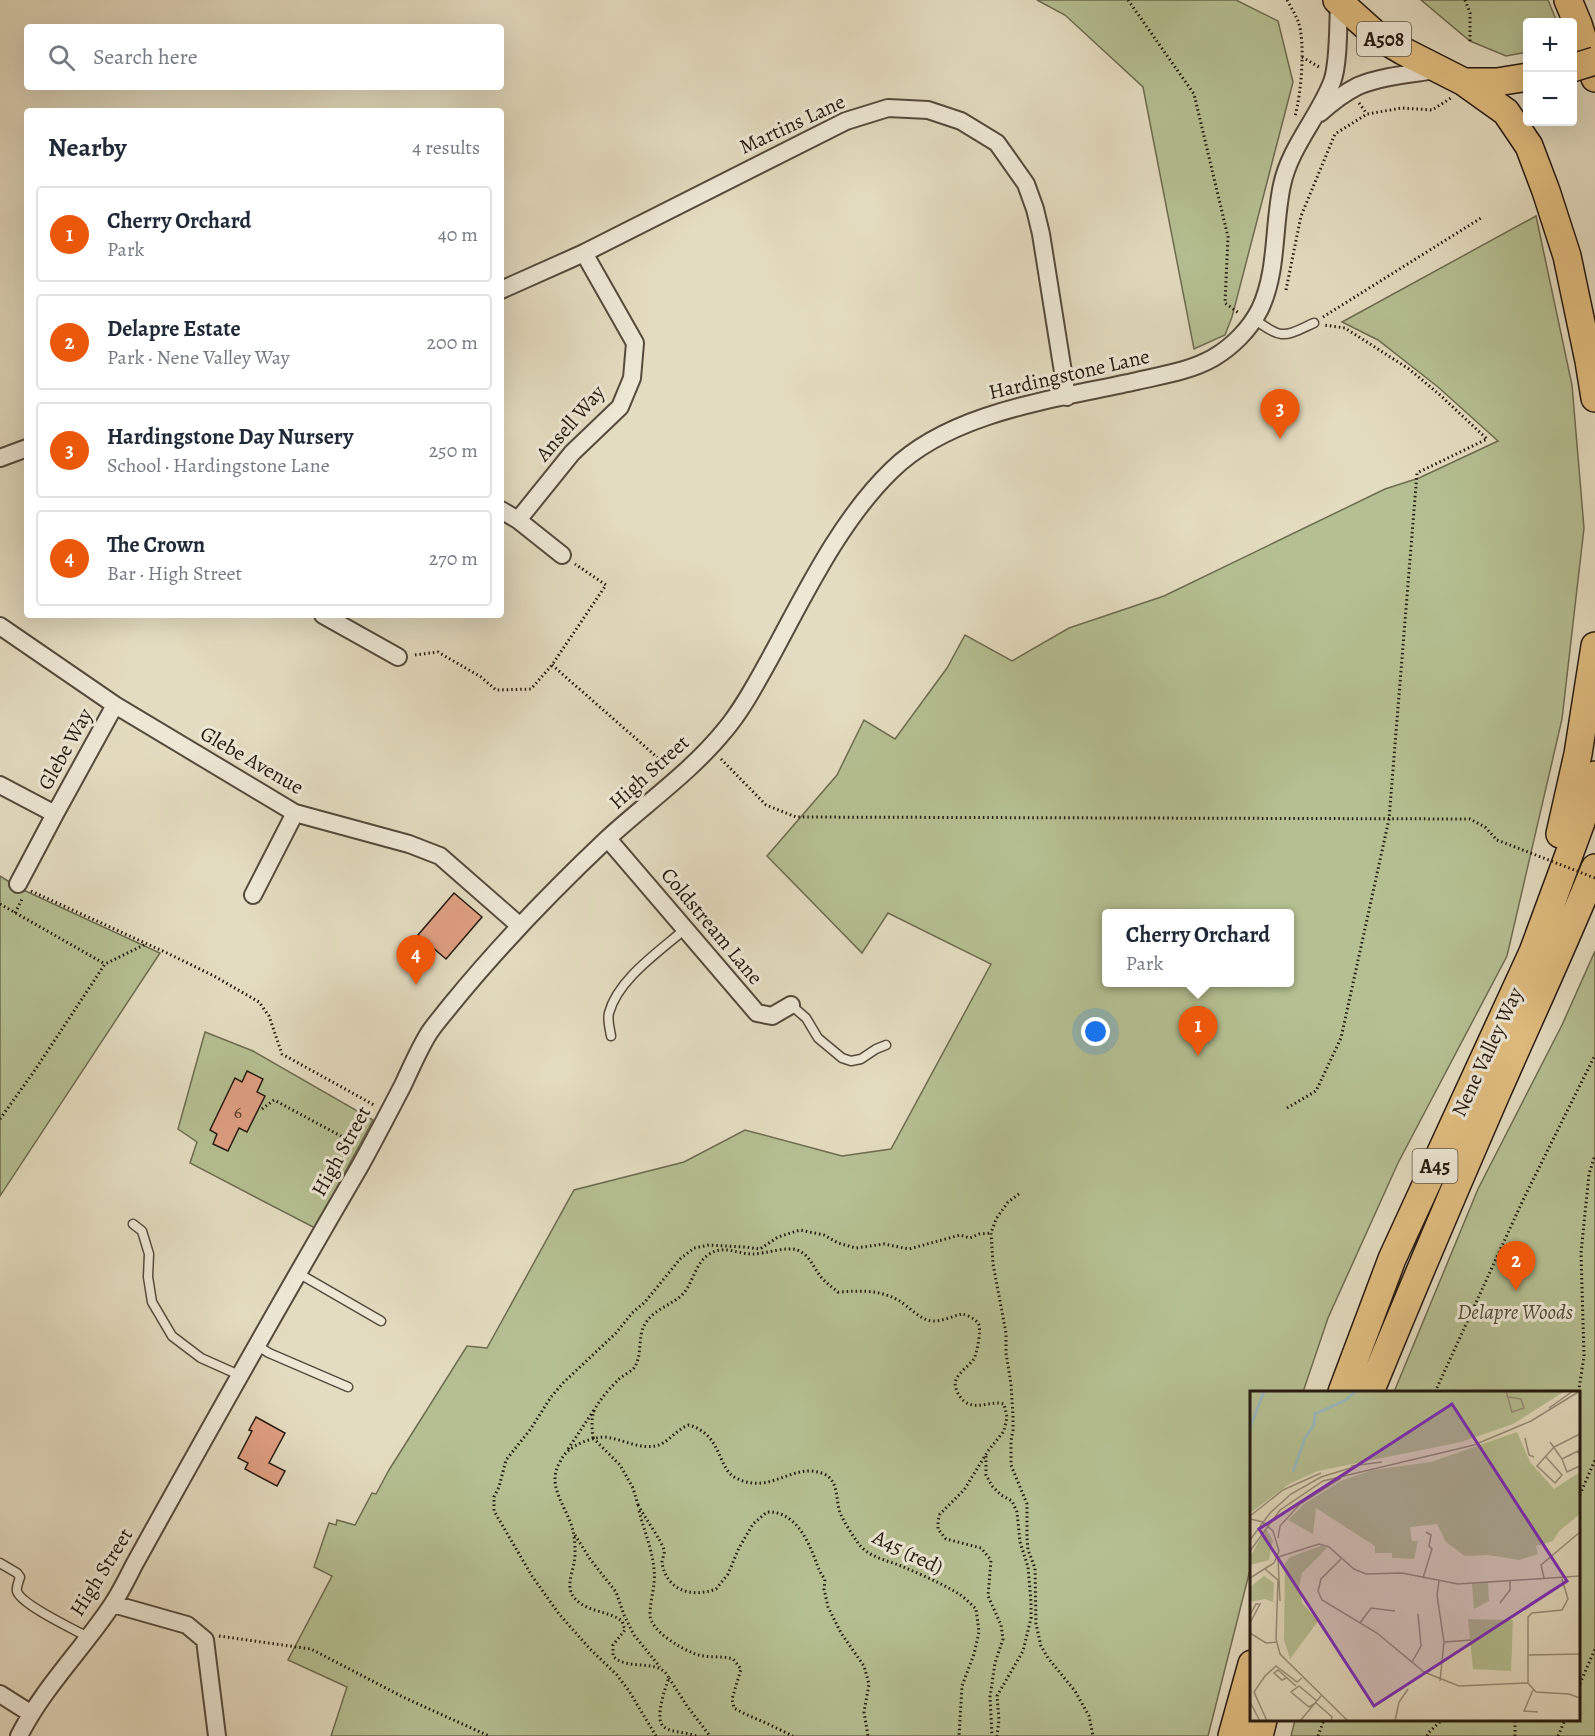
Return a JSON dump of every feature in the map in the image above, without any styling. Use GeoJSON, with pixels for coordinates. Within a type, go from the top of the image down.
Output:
{"type":"FeatureCollection","features":[{"type":"Feature","properties":{"kind":"highway"},"geometry":{"type":"LineString","coordinates":[[1568,0],[1595,78]]}},
{"type":"Feature","properties":{"kind":"highway","name":"A508"},"geometry":{"type":"LineString","coordinates":[[1338,1],[1376,34],[1437,70],[1459,88],[1523,78]]}},
{"type":"Feature","properties":{"kind":"highway"},"geometry":{"type":"LineString","coordinates":[[1577,66],[1595,61]]}},
{"type":"Feature","properties":{"kind":"highway"},"geometry":{"type":"LineString","coordinates":[[1459,88],[1506,112],[1529,146],[1567,256],[1595,398]]}},
{"type":"Feature","properties":{"kind":"highway"},"geometry":{"type":"LineString","coordinates":[[1533,952],[1578,754],[1595,646]]}},
{"type":"Feature","properties":{"kind":"highway","name":"Nene Valley Way"},"geometry":{"type":"LineString","coordinates":[[1342,1391],[1392,1260],[1533,952],[1581,822],[1595,775]]}},
{"type":"Feature","properties":{"kind":"highway","name":"Nene Valley Way"},"geometry":{"type":"LineString","coordinates":[[1370,1391],[1420,1270],[1566,940],[1595,868]]}},
{"type":"Feature","properties":{"kind":"highway"},"geometry":{"type":"LineString","coordinates":[[1497,1092],[1575,951],[1595,902]]}},
{"type":"Feature","properties":{"kind":"highway"},"geometry":{"type":"LineString","coordinates":[[1232,1736],[1250,1668]]}},
{"type":"Feature","properties":{"kind":"highway"},"geometry":{"type":"LineString","coordinates":[[1259,1736],[1263,1721]]}},
{"type":"Feature","properties":{"kind":"street","name":"Hardingstone Lane"},"geometry":{"type":"LineString","coordinates":[[776,646],[849,521],[894,467],[920,447],[950,430],[993,415],[1192,367],[1210,360],[1228,348],[1248,317],[1264,302],[1270,281],[1282,180],[1296,147],[1335,77],[1338,1]]}},
{"type":"Feature","properties":{"kind":"street","name":"Hardingstone Lane"},"geometry":{"type":"LineString","coordinates":[[1312,121],[1333,102],[1358,86],[1437,70]]}},
{"type":"Feature","properties":{"kind":"street","name":"Martins Lane"},"geometry":{"type":"LineString","coordinates":[[504,289],[584,253],[846,121],[888,108],[928,110],[961,121],[996,143],[1026,184],[1041,234],[1067,397]]}},
{"type":"Feature","properties":{"kind":"street","name":"Ansell Way"},"geometry":{"type":"LineString","coordinates":[[518,520],[573,453],[620,407],[632,378],[635,343],[584,253]]}},
{"type":"Feature","properties":{"kind":"street"},"geometry":{"type":"LineString","coordinates":[[0,458],[24,449]]}},
{"type":"Feature","properties":{"kind":"street"},"geometry":{"type":"LineString","coordinates":[[504,512],[562,555]]}},
{"type":"Feature","properties":{"kind":"street"},"geometry":{"type":"LineString","coordinates":[[328,618],[398,657]]}},
{"type":"Feature","properties":{"kind":"street","name":"Glebe Avenue"},"geometry":{"type":"LineString","coordinates":[[0,626],[115,705],[295,813],[409,844],[440,856],[520,926]]}},
{"type":"Feature","properties":{"kind":"street","name":"High Street"},"geometry":{"type":"LineString","coordinates":[[19,1736],[30,1713],[113,1604],[239,1375],[368,1151],[428,1034],[520,926],[608,839],[710,748],[728,727],[750,693],[776,646]]}},
{"type":"Feature","properties":{"kind":"street","name":"Glebe Way"},"geometry":{"type":"LineString","coordinates":[[18,884],[115,705]]}},
{"type":"Feature","properties":{"kind":"street","name":"Glebe Way"},"geometry":{"type":"LineString","coordinates":[[0,785],[55,814]]}},
{"type":"Feature","properties":{"kind":"street"},"geometry":{"type":"LineString","coordinates":[[253,895],[295,813]]}},
{"type":"Feature","properties":{"kind":"street","name":"Coldstream Lane"},"geometry":{"type":"LineString","coordinates":[[608,839],[757,1013],[772,1016],[791,1005]]}},
{"type":"Feature","properties":{"kind":"street"},"geometry":{"type":"LineString","coordinates":[[113,1604],[187,1625],[204,1640],[217,1736]]}},
{"type":"Feature","properties":{"kind":"street"},"geometry":{"type":"LineString","coordinates":[[0,1694],[30,1713]]}},
{"type":"Feature","properties":{"kind":"lane"},"geometry":{"type":"LineString","coordinates":[[1248,317],[1270,331],[1286,335],[1314,323]]}},
{"type":"Feature","properties":{"kind":"lane"},"geometry":{"type":"LineString","coordinates":[[611,1036],[608,1015],[616,996],[632,975],[685,929]]}},
{"type":"Feature","properties":{"kind":"lane"},"geometry":{"type":"LineString","coordinates":[[791,1005],[806,1018],[818,1038],[842,1058],[851,1061],[861,1059],[886,1045]]}},
{"type":"Feature","properties":{"kind":"lane"},"geometry":{"type":"LineString","coordinates":[[133,1224],[142,1231],[149,1254],[148,1277],[152,1302],[172,1336],[201,1358],[239,1375]]}},
{"type":"Feature","properties":{"kind":"lane"},"geometry":{"type":"LineString","coordinates":[[298,1273],[381,1321]]}},
{"type":"Feature","properties":{"kind":"lane"},"geometry":{"type":"LineString","coordinates":[[256,1345],[269,1353],[348,1387]]}},
{"type":"Feature","properties":{"kind":"lane"},"geometry":{"type":"LineString","coordinates":[[0,1563],[20,1577],[16,1588],[24,1601],[88,1637]]}},
{"type":"Feature","properties":{"kind":"path"},"geometry":{"type":"LineString","coordinates":[[1128,0],[1194,94],[1228,237],[1225,303],[1248,317]]}},
{"type":"Feature","properties":{"kind":"path"},"geometry":{"type":"LineString","coordinates":[[1287,0],[1299,22],[1302,57]]}},
{"type":"Feature","properties":{"kind":"path"},"geometry":{"type":"LineString","coordinates":[[1465,0],[1470,13],[1470,41]]}},
{"type":"Feature","properties":{"kind":"path"},"geometry":{"type":"LineString","coordinates":[[1284,293],[1288,284],[1301,216],[1335,134],[1367,114],[1402,108],[1431,110],[1459,88]]}},
{"type":"Feature","properties":{"kind":"path"},"geometry":{"type":"LineString","coordinates":[[1314,323],[1481,218]]}},
{"type":"Feature","properties":{"kind":"path"},"geometry":{"type":"LineString","coordinates":[[1287,1108],[1316,1091],[1341,1038],[1389,819],[1417,473],[1487,439],[1408,369],[1345,328],[1314,323]]}},
{"type":"Feature","properties":{"kind":"path"},"geometry":{"type":"LineString","coordinates":[[398,657],[438,652],[481,677],[496,690],[531,689],[552,665],[606,585],[562,555]]}},
{"type":"Feature","properties":{"kind":"path"},"geometry":{"type":"LineString","coordinates":[[552,665],[679,776]]}},
{"type":"Feature","properties":{"kind":"path"},"geometry":{"type":"LineString","coordinates":[[722,760],[766,805],[796,818],[1470,819],[1485,827],[1497,840],[1595,878]]}},
{"type":"Feature","properties":{"kind":"path"},"geometry":{"type":"LineString","coordinates":[[18,884],[214,976],[259,1002],[269,1016],[282,1054],[388,1113]]}},
{"type":"Feature","properties":{"kind":"path"},"geometry":{"type":"LineString","coordinates":[[0,904],[105,964]]}},
{"type":"Feature","properties":{"kind":"path"},"geometry":{"type":"LineString","coordinates":[[0,1119],[105,964],[146,944]]}},
{"type":"Feature","properties":{"kind":"path"},"geometry":{"type":"LineString","coordinates":[[1435,1391],[1523,1200],[1595,1055]]}},
{"type":"Feature","properties":{"kind":"path"},"geometry":{"type":"LineString","coordinates":[[262,1109],[274,1100],[368,1151]]}},
{"type":"Feature","properties":{"kind":"path"},"geometry":{"type":"LineString","coordinates":[[1579,1391],[1584,1356],[1581,1253],[1589,1174],[1595,1155]]}},
{"type":"Feature","properties":{"kind":"path"},"geometry":{"type":"LineString","coordinates":[[1019,1194],[1008,1202],[996,1219],[991,1233],[993,1264],[997,1275],[1006,1333],[1006,1353],[1011,1384],[1013,1416],[1011,1465],[1027,1504],[1026,1531],[1028,1550],[1035,1568],[1036,1624],[1041,1646],[1075,1691],[1089,1716],[1094,1736]]}},
{"type":"Feature","properties":{"kind":"path"},"geometry":{"type":"LineString","coordinates":[[656,1736],[617,1675],[559,1614],[532,1576],[494,1511],[494,1497],[506,1460],[563,1383],[616,1333],[680,1259],[694,1248],[709,1245],[760,1249],[778,1237],[800,1230],[856,1248],[884,1244],[909,1249],[960,1235],[970,1238],[979,1234],[991,1233]]}},
{"type":"Feature","properties":{"kind":"path"},"geometry":{"type":"LineString","coordinates":[[710,1736],[687,1706],[666,1672],[639,1642],[624,1615],[616,1592],[590,1559],[574,1532],[560,1500],[555,1480],[557,1466],[613,1385],[633,1369],[638,1359],[642,1330],[647,1321],[682,1294],[706,1256],[724,1250],[761,1254],[791,1249],[809,1258],[824,1281],[838,1292],[862,1290],[874,1292],[896,1299],[919,1316],[933,1322],[962,1314],[980,1326],[974,1359],[956,1380],[955,1386],[965,1402],[980,1406],[996,1402],[1002,1403],[1006,1407],[1007,1418],[1004,1431],[988,1451],[964,1490],[940,1514],[938,1529],[946,1539],[981,1548],[991,1560],[988,1596],[1001,1625],[1003,1639],[993,1671],[990,1697],[992,1736]]}},
{"type":"Feature","properties":{"kind":"path"},"geometry":{"type":"LineString","coordinates":[[595,1409],[592,1418],[593,1438],[620,1465],[633,1488],[638,1505],[654,1569],[655,1580],[650,1612],[653,1623],[670,1640],[694,1654],[734,1659],[741,1670],[732,1699],[734,1708],[793,1736]]}},
{"type":"Feature","properties":{"kind":"path","name":"A45 (red)"},"geometry":{"type":"LineString","coordinates":[[593,1438],[607,1437],[652,1447],[664,1443],[689,1425],[705,1432],[716,1447],[730,1475],[744,1482],[767,1484],[802,1472],[825,1474],[838,1496],[841,1516],[858,1543],[869,1553],[959,1594],[976,1609],[979,1632],[974,1654],[962,1686],[959,1736]]}},
{"type":"Feature","properties":{"kind":"path"},"geometry":{"type":"LineString","coordinates":[[567,1451],[593,1438]]}},
{"type":"Feature","properties":{"kind":"path"},"geometry":{"type":"LineString","coordinates":[[988,1451],[985,1462],[986,1475],[992,1486],[1012,1501],[1017,1512],[1020,1542],[1028,1567],[1031,1602],[1031,1618],[1023,1651],[997,1696],[999,1720],[997,1736]]}},
{"type":"Feature","properties":{"kind":"path"},"geometry":{"type":"LineString","coordinates":[[1580,1494],[1595,1460]]}},
{"type":"Feature","properties":{"kind":"path"},"geometry":{"type":"LineString","coordinates":[[638,1505],[664,1549],[662,1563],[669,1582],[678,1589],[691,1592],[716,1589],[725,1578],[753,1524],[768,1512],[789,1518],[802,1531],[818,1570],[825,1579],[824,1588],[828,1607],[841,1633],[864,1666],[869,1684],[864,1712],[868,1736]]}},
{"type":"Feature","properties":{"kind":"path"},"geometry":{"type":"LineString","coordinates":[[574,1532],[574,1562],[569,1586],[572,1597],[585,1606],[622,1620],[625,1627],[624,1632],[613,1646],[613,1656],[616,1660],[661,1668]]}},
{"type":"Feature","properties":{"kind":"path"},"geometry":{"type":"LineString","coordinates":[[211,1635],[311,1649],[405,1698],[489,1736]]}},
{"type":"Feature","properties":{"kind":"path"},"geometry":{"type":"LineString","coordinates":[[1580,1683],[1595,1649]]}},
{"type":"Feature","properties":{"kind":"path"},"geometry":{"type":"LineString","coordinates":[[669,1678],[660,1710],[661,1724],[671,1730],[696,1736]]}},
{"type":"Feature","properties":{"kind":"path"},"geometry":{"type":"LineString","coordinates":[[1318,1736],[1323,1721]]}},
{"type":"Feature","properties":{"kind":"path"},"geometry":{"type":"LineString","coordinates":[[1427,1736],[1440,1721]]}},
{"type":"Feature","properties":{"kind":"path"},"geometry":{"type":"LineString","coordinates":[[1558,1736],[1564,1721]]}},
{"type":"Feature","properties":{"kind":"green space"},"geometry":{"type":"Polygon","coordinates":[[[1037,0],[1236,0],[1278,21],[1293,82],[1232,317],[1225,335],[1194,349],[1143,87],[1065,15],[1037,0]]]}},
{"type":"Feature","properties":{"kind":"green space"},"geometry":{"type":"Polygon","coordinates":[[[1421,0],[1548,0],[1555,18],[1523,18],[1523,53],[1506,56],[1470,41],[1421,0]]]}},
{"type":"Feature","properties":{"kind":"green space"},"geometry":{"type":"Polygon","coordinates":[[[1536,216],[1572,385],[1584,528],[1562,719],[1507,956],[1398,1163],[1328,1318],[1303,1391],[1250,1391],[1250,1570],[1208,1736],[331,1736],[347,1687],[288,1660],[332,1576],[314,1567],[329,1523],[336,1525],[337,1520],[355,1525],[372,1493],[376,1494],[467,1346],[487,1348],[574,1190],[684,1162],[745,1130],[842,1156],[891,1149],[991,964],[888,913],[862,953],[767,856],[837,775],[864,720],[895,739],[947,668],[965,635],[1012,661],[1069,628],[1164,596],[1385,489],[1419,478],[1498,441],[1438,387],[1378,340],[1342,322],[1536,216]]]}},
{"type":"Feature","properties":{"kind":"green space"},"geometry":{"type":"Polygon","coordinates":[[[0,876],[19,888],[160,953],[0,1196],[0,876]]]}},
{"type":"Feature","properties":{"kind":"green space","name":"Delapre Woods"},"geometry":{"type":"Polygon","coordinates":[[[1595,951],[1595,1736],[1291,1736],[1295,1721],[1580,1721],[1580,1391],[1394,1391],[1478,1189],[1562,1025],[1595,951]]]}},
{"type":"Feature","properties":{"kind":"green space"},"geometry":{"type":"Polygon","coordinates":[[[205,1032],[253,1051],[373,1120],[315,1228],[190,1163],[197,1142],[178,1129],[205,1032]]]}},
{"type":"Feature","properties":{"kind":"building"},"geometry":{"type":"Polygon","coordinates":[[[454,893],[482,917],[446,959],[418,935],[454,893]]]}},
{"type":"Feature","properties":{"kind":"building"},"geometry":{"type":"Polygon","coordinates":[[[247,1071],[263,1079],[257,1092],[265,1096],[247,1132],[239,1128],[228,1151],[213,1144],[217,1134],[210,1130],[235,1078],[242,1082],[247,1071]]]}},
{"type":"Feature","properties":{"kind":"building"},"geometry":{"type":"Polygon","coordinates":[[[256,1417],[285,1433],[269,1463],[285,1471],[277,1486],[245,1469],[248,1463],[238,1458],[252,1431],[249,1430],[256,1417]]]}},
{"type":"Feature","properties":{"kind":"place","name":"Hardingstone Day Nursery"},"geometry":{"type":"Point","coordinates":[1280,439]}},
{"type":"Feature","properties":{"kind":"place","name":"The Crown"},"geometry":{"type":"Point","coordinates":[416,985]}},
{"type":"Feature","properties":{"kind":"place","name":"Cherry Orchard"},"geometry":{"type":"Point","coordinates":[1198,1056]}},
{"type":"Feature","properties":{"kind":"place","name":"Delapre Estate"},"geometry":{"type":"Point","coordinates":[1516,1291]}}]}
